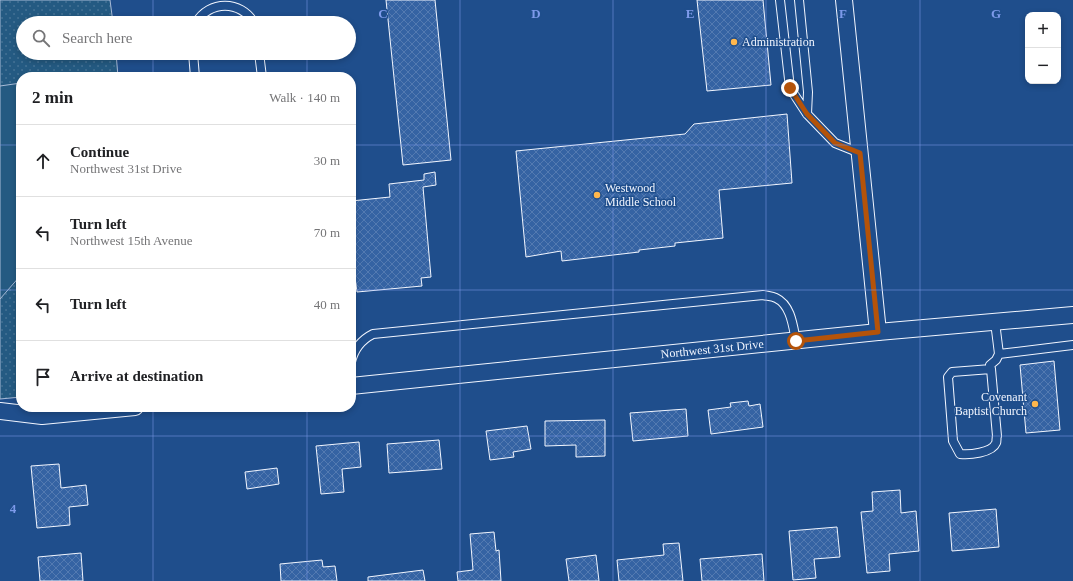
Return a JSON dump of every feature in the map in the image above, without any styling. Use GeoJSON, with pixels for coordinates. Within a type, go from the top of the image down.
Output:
{"type":"FeatureCollection","features":[{"type":"Feature","properties":{"kind":"street"},"geometry":{"type":"LineString","coordinates":[[844,0],[878,332]]}},
{"type":"Feature","properties":{"kind":"street","name":"Northwest 31st Drive"},"geometry":{"type":"LineString","coordinates":[[356,384],[878,332],[1073,315]]}},
{"type":"Feature","properties":{"kind":"street"},"geometry":{"type":"LineString","coordinates":[[0,411],[42,416],[83,412]]}},
{"type":"Feature","properties":{"kind":"lane"},"geometry":{"type":"LineString","coordinates":[[780,0],[790,88],[807,114],[835,143],[860,153]]}},
{"type":"Feature","properties":{"kind":"lane"},"geometry":{"type":"LineString","coordinates":[[798,0],[808,92],[807,114]]}},
{"type":"Feature","properties":{"kind":"lane"},"geometry":{"type":"LineString","coordinates":[[200,16],[207,9],[220,3],[230,3],[247,12],[250,16]]}},
{"type":"Feature","properties":{"kind":"lane"},"geometry":{"type":"LineString","coordinates":[[194,60],[195,72]]}},
{"type":"Feature","properties":{"kind":"lane"},"geometry":{"type":"LineString","coordinates":[[260,60],[261,72]]}},
{"type":"Feature","properties":{"kind":"lane"},"geometry":{"type":"LineString","coordinates":[[356,351],[364,338],[373,334],[763,295],[776,298],[787,308],[792,320],[796,341]]}},
{"type":"Feature","properties":{"kind":"lane"},"geometry":{"type":"LineString","coordinates":[[991,369],[952,372],[948,377],[953,441],[960,454],[972,455],[982,452],[992,448],[996,443],[991,369],[990,365],[996,360],[998,354],[995,322]]}},
{"type":"Feature","properties":{"kind":"lane"},"geometry":{"type":"LineString","coordinates":[[998,354],[1073,345]]}},
{"type":"Feature","properties":{"kind":"shaded area"},"geometry":{"type":"Polygon","coordinates":[[[0,0],[110,0],[112,16],[16,16],[16,60],[117,60],[118,72],[16,72],[16,397],[0,399],[0,0]]]}},
{"type":"Feature","properties":{"kind":"shaded area"},"geometry":{"type":"Polygon","coordinates":[[[16,84],[16,281],[0,299],[0,86],[16,84]]]}},
{"type":"Feature","properties":{"kind":"building"},"geometry":{"type":"Polygon","coordinates":[[[386,0],[435,0],[451,160],[403,165],[386,0]]]}},
{"type":"Feature","properties":{"kind":"building","name":"Administration"},"geometry":{"type":"Polygon","coordinates":[[[697,0],[763,0],[771,85],[707,91],[697,0]]]}},
{"type":"Feature","properties":{"kind":"building"},"geometry":{"type":"Polygon","coordinates":[[[787,114],[792,183],[719,190],[723,238],[675,243],[675,246],[639,250],[639,252],[562,261],[561,251],[526,257],[516,151],[685,134],[694,124],[787,114]]]}},
{"type":"Feature","properties":{"kind":"building"},"geometry":{"type":"Polygon","coordinates":[[[435,172],[436,185],[423,187],[431,277],[421,278],[422,286],[357,292],[356,200],[390,197],[389,184],[424,180],[424,174],[435,172]]]}},
{"type":"Feature","properties":{"kind":"building"},"geometry":{"type":"Polygon","coordinates":[[[1054,361],[1060,430],[1026,433],[1020,365],[1054,361]]]}},
{"type":"Feature","properties":{"kind":"building"},"geometry":{"type":"Polygon","coordinates":[[[748,401],[749,406],[760,404],[763,427],[711,434],[708,410],[731,407],[730,403],[748,401]]]}},
{"type":"Feature","properties":{"kind":"building"},"geometry":{"type":"Polygon","coordinates":[[[686,409],[688,436],[633,441],[630,413],[686,409]]]}},
{"type":"Feature","properties":{"kind":"building"},"geometry":{"type":"Polygon","coordinates":[[[605,420],[605,456],[576,457],[576,445],[545,446],[545,421],[605,420]]]}},
{"type":"Feature","properties":{"kind":"building"},"geometry":{"type":"Polygon","coordinates":[[[527,426],[531,449],[513,452],[514,457],[490,460],[486,431],[527,426]]]}},
{"type":"Feature","properties":{"kind":"building"},"geometry":{"type":"Polygon","coordinates":[[[439,440],[442,469],[389,473],[387,444],[439,440]]]}},
{"type":"Feature","properties":{"kind":"building"},"geometry":{"type":"Polygon","coordinates":[[[359,442],[361,467],[342,469],[344,492],[321,494],[316,446],[359,442]]]}},
{"type":"Feature","properties":{"kind":"building"},"geometry":{"type":"Polygon","coordinates":[[[59,464],[61,488],[86,485],[88,505],[69,507],[70,525],[37,528],[31,466],[59,464]]]}},
{"type":"Feature","properties":{"kind":"building"},"geometry":{"type":"Polygon","coordinates":[[[277,468],[279,484],[247,489],[245,472],[277,468]]]}},
{"type":"Feature","properties":{"kind":"building"},"geometry":{"type":"Polygon","coordinates":[[[900,490],[901,513],[916,511],[919,551],[889,554],[890,571],[867,573],[861,512],[873,511],[872,492],[900,490]]]}},
{"type":"Feature","properties":{"kind":"building"},"geometry":{"type":"Polygon","coordinates":[[[996,509],[999,547],[952,551],[949,513],[996,509]]]}},
{"type":"Feature","properties":{"kind":"building"},"geometry":{"type":"Polygon","coordinates":[[[837,527],[840,557],[814,559],[816,578],[793,580],[789,531],[837,527]]]}},
{"type":"Feature","properties":{"kind":"building"},"geometry":{"type":"Polygon","coordinates":[[[494,532],[496,551],[499,550],[501,581],[458,581],[457,572],[473,570],[470,534],[494,532]]]}},
{"type":"Feature","properties":{"kind":"building"},"geometry":{"type":"Polygon","coordinates":[[[679,543],[683,581],[619,581],[617,560],[664,555],[663,544],[679,543]]]}},
{"type":"Feature","properties":{"kind":"building"},"geometry":{"type":"Polygon","coordinates":[[[81,553],[83,581],[40,581],[38,557],[81,553]]]}},
{"type":"Feature","properties":{"kind":"building"},"geometry":{"type":"Polygon","coordinates":[[[762,554],[764,581],[702,581],[700,559],[762,554]]]}},
{"type":"Feature","properties":{"kind":"building"},"geometry":{"type":"Polygon","coordinates":[[[596,555],[599,581],[569,581],[566,559],[596,555]]]}},
{"type":"Feature","properties":{"kind":"building"},"geometry":{"type":"Polygon","coordinates":[[[322,560],[323,567],[335,566],[337,581],[281,581],[280,564],[322,560]]]}},
{"type":"Feature","properties":{"kind":"building"},"geometry":{"type":"Polygon","coordinates":[[[423,570],[425,581],[368,581],[368,577],[423,570]]]}},
{"type":"Feature","properties":{"kind":"place","name":"Administration"},"geometry":{"type":"Point","coordinates":[734,42]}},
{"type":"Feature","properties":{"kind":"place","name":"Westwood Middle School"},"geometry":{"type":"Point","coordinates":[597,195]}},
{"type":"Feature","properties":{"kind":"place","name":"Covenant Baptist Church"},"geometry":{"type":"Point","coordinates":[1035,404]}},
{"type":"Feature","properties":{"kind":"route"},"geometry":{"type":"LineString","coordinates":[[790,88],[807,114],[835,143],[860,153],[878,332],[796,341]]}}]}
